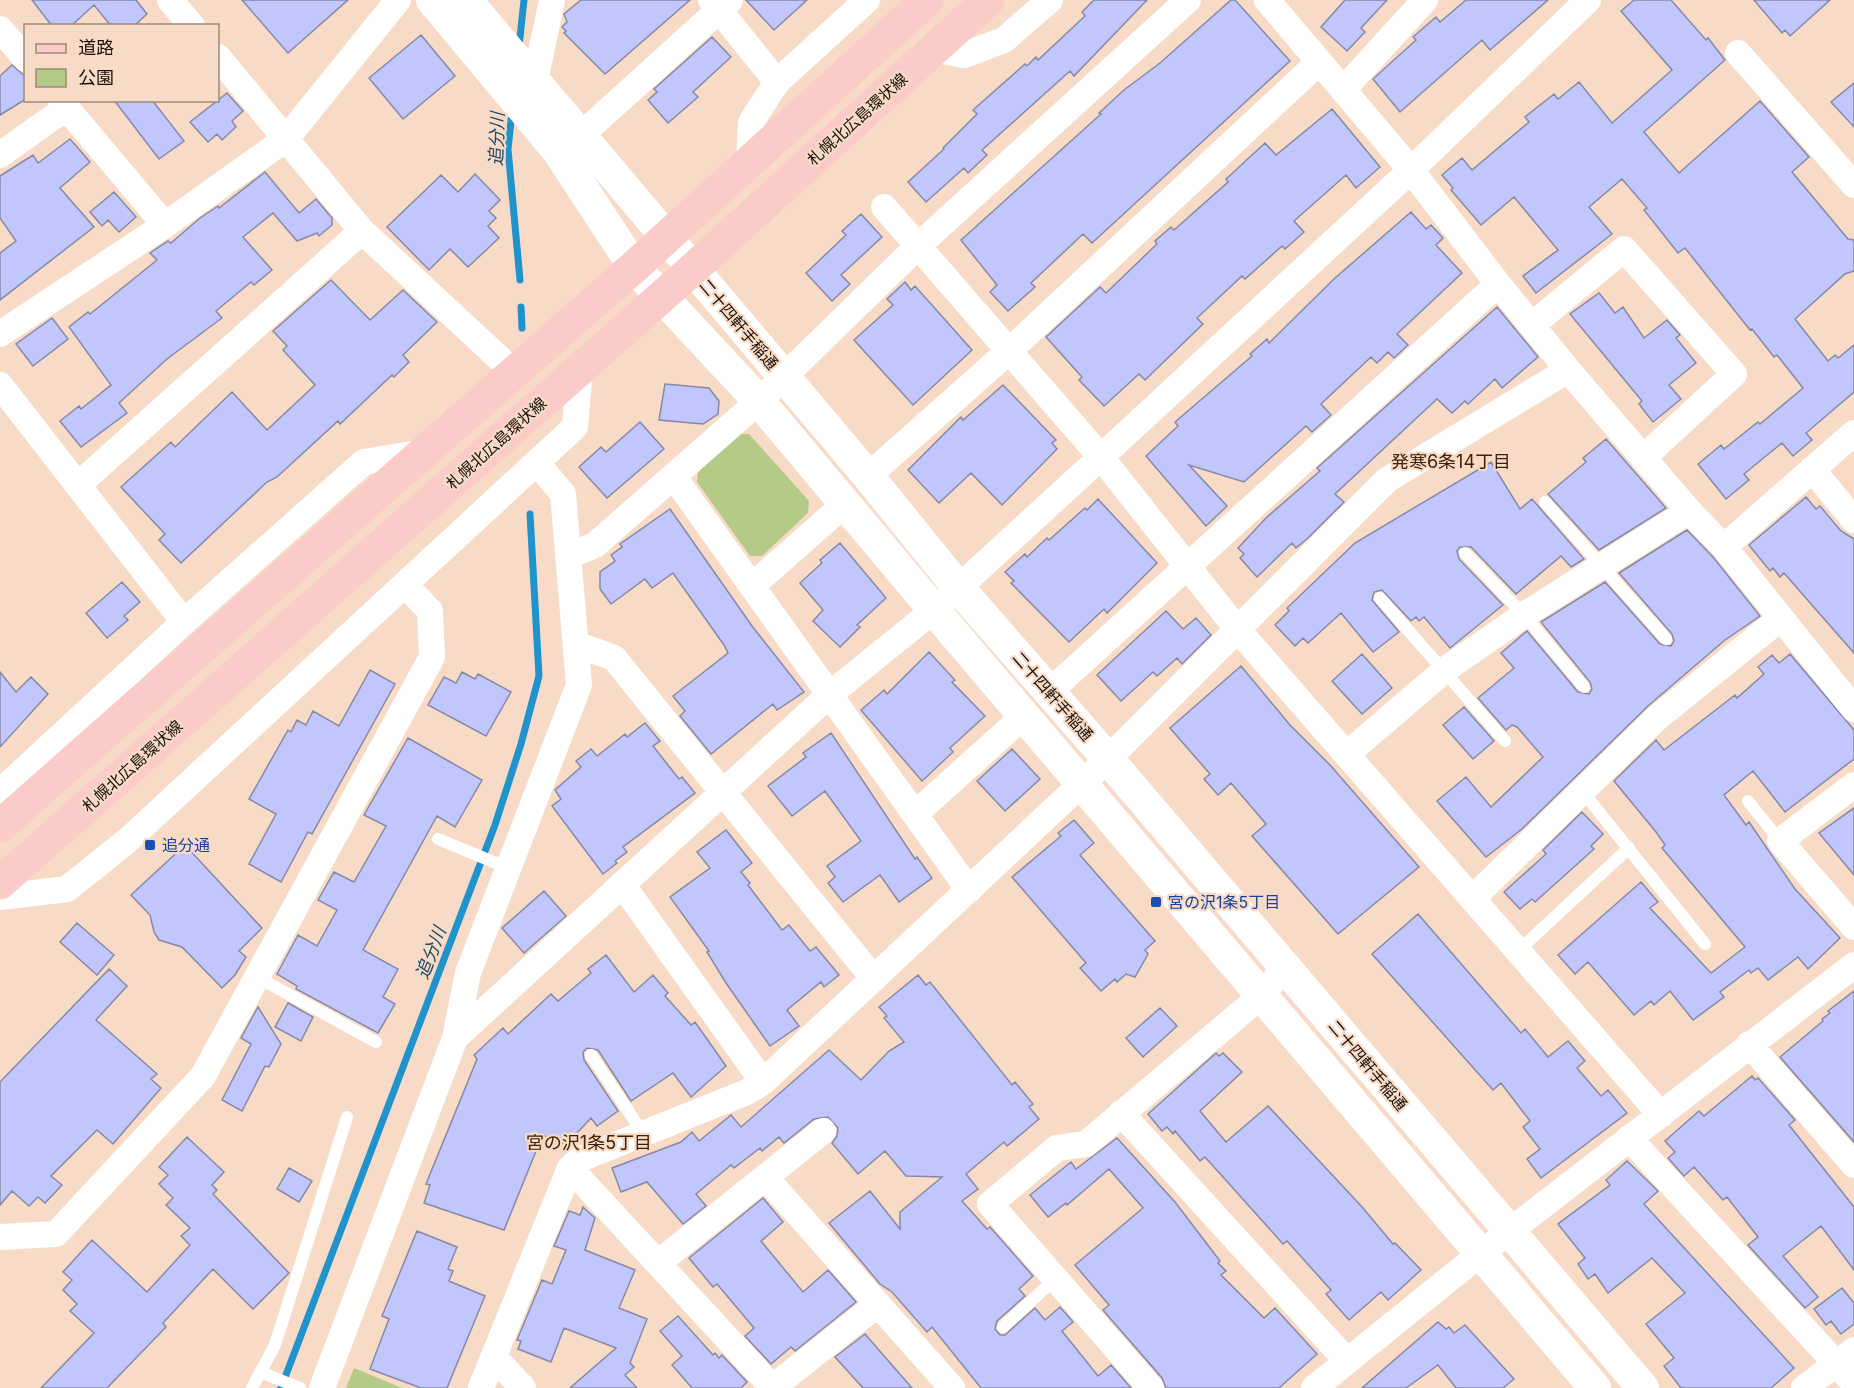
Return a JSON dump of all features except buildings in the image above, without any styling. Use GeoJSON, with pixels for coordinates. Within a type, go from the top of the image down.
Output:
{"type":"FeatureCollection","features":[{"type":"Feature","properties":{"kind":"main road"},"geometry":{"type":"LineString","coordinates":[[0,826],[634,267],[927,0]]}},
{"type":"Feature","properties":{"kind":"main road","name":"札幌北広島環状線"},"geometry":{"type":"LineString","coordinates":[[0,883],[693,269],[988,0]]}},
{"type":"Feature","properties":{"kind":"street"},"geometry":{"type":"LineString","coordinates":[[170,0],[190,24]]}},
{"type":"Feature","properties":{"kind":"street"},"geometry":{"type":"LineString","coordinates":[[0,334],[165,225],[286,139],[398,0]]}},
{"type":"Feature","properties":{"kind":"street","name":"二十四軒手稲通"},"geometry":{"type":"LineString","coordinates":[[432,0],[531,118],[569,143],[693,269],[868,476],[957,586],[1108,759],[1643,1388]]}},
{"type":"Feature","properties":{"kind":"street","name":"二十四軒手稲通"},"geometry":{"type":"LineString","coordinates":[[466,0],[532,77],[634,267],[759,401],[1595,1388]]}},
{"type":"Feature","properties":{"kind":"street"},"geometry":{"type":"LineString","coordinates":[[531,118],[532,77],[552,0]]}},
{"type":"Feature","properties":{"kind":"street"},"geometry":{"type":"LineString","coordinates":[[749,162],[751,122],[777,82],[867,0]]}},
{"type":"Feature","properties":{"kind":"street"},"geometry":{"type":"LineString","coordinates":[[934,49],[964,55],[1004,40],[1050,0]]}},
{"type":"Feature","properties":{"kind":"street"},"geometry":{"type":"LineString","coordinates":[[568,556],[595,545],[759,401],[918,246],[1188,0]]}},
{"type":"Feature","properties":{"kind":"street"},"geometry":{"type":"LineString","coordinates":[[1267,0],[1411,170],[1497,284],[1568,370],[1689,511],[1724,547],[1854,710]]}},
{"type":"Feature","properties":{"kind":"street"},"geometry":{"type":"LineString","coordinates":[[1343,90],[1425,0]]}},
{"type":"Feature","properties":{"kind":"street"},"geometry":{"type":"LineString","coordinates":[[455,1038],[830,694],[934,610],[957,586],[1101,457],[1411,170],[1588,0]]}},
{"type":"Feature","properties":{"kind":"street"},"geometry":{"type":"LineString","coordinates":[[569,143],[720,3],[777,82]]}},
{"type":"Feature","properties":{"kind":"street"},"geometry":{"type":"LineString","coordinates":[[0,29],[24,57]]}},
{"type":"Feature","properties":{"kind":"street"},"geometry":{"type":"LineString","coordinates":[[1738,53],[1854,185]]}},
{"type":"Feature","properties":{"kind":"street"},"geometry":{"type":"LineString","coordinates":[[219,58],[362,231],[514,372]]}},
{"type":"Feature","properties":{"kind":"street"},"geometry":{"type":"LineString","coordinates":[[868,476],[1009,351],[1319,62]]}},
{"type":"Feature","properties":{"kind":"street"},"geometry":{"type":"LineString","coordinates":[[0,154],[63,104],[165,225]]}},
{"type":"Feature","properties":{"kind":"street"},"geometry":{"type":"LineString","coordinates":[[884,207],[1101,457],[1186,568],[1237,629],[1661,1115]]}},
{"type":"Feature","properties":{"kind":"street"},"geometry":{"type":"LineString","coordinates":[[78,485],[362,231]]}},
{"type":"Feature","properties":{"kind":"street"},"geometry":{"type":"LineString","coordinates":[[1532,326],[1624,249],[1734,374],[1643,458]]}},
{"type":"Feature","properties":{"kind":"street"},"geometry":{"type":"LineString","coordinates":[[1049,692],[1497,284]]}},
{"type":"Feature","properties":{"kind":"street"},"geometry":{"type":"LineString","coordinates":[[0,897],[67,889],[128,840],[575,428],[580,368]]}},
{"type":"Feature","properties":{"kind":"street"},"geometry":{"type":"LineString","coordinates":[[482,1388],[570,1168],[580,1158],[747,1092],[763,1082],[1083,784],[1387,480],[1568,370]]}},
{"type":"Feature","properties":{"kind":"street"},"geometry":{"type":"LineString","coordinates":[[0,385],[184,622]]}},
{"type":"Feature","properties":{"kind":"street"},"geometry":{"type":"LineString","coordinates":[[1724,547],[1854,433]]}},
{"type":"Feature","properties":{"kind":"street"},"geometry":{"type":"LineString","coordinates":[[0,792],[184,622],[363,462],[424,452]]}},
{"type":"Feature","properties":{"kind":"street"},"geometry":{"type":"LineString","coordinates":[[322,1388],[455,1038],[468,973],[499,865],[579,685],[563,494],[537,463]]}},
{"type":"Feature","properties":{"kind":"street"},"geometry":{"type":"LineString","coordinates":[[1812,469],[1854,520]]}},
{"type":"Feature","properties":{"kind":"street"},"geometry":{"type":"LineString","coordinates":[[674,477],[969,890]]}},
{"type":"Feature","properties":{"kind":"street"},"geometry":{"type":"LineString","coordinates":[[752,586],[846,503]]}},
{"type":"Feature","properties":{"kind":"street"},"geometry":{"type":"LineString","coordinates":[[1347,754],[1446,669],[1524,615],[1689,511]]}},
{"type":"Feature","properties":{"kind":"street"},"geometry":{"type":"LineString","coordinates":[[0,1236],[56,1234],[203,1076],[432,657],[430,611],[405,585]]}},
{"type":"Feature","properties":{"kind":"street"},"geometry":{"type":"LineString","coordinates":[[1472,899],[1658,717],[1781,618]]}},
{"type":"Feature","properties":{"kind":"street"},"geometry":{"type":"LineString","coordinates":[[576,644],[614,658],[874,979]]}},
{"type":"Feature","properties":{"kind":"street"},"geometry":{"type":"LineString","coordinates":[[915,814],[1025,715]]}},
{"type":"Feature","properties":{"kind":"street"},"geometry":{"type":"LineString","coordinates":[[1854,785],[1780,841],[1854,927]]}},
{"type":"Feature","properties":{"kind":"street"},"geometry":{"type":"LineString","coordinates":[[622,884],[763,1082]]}},
{"type":"Feature","properties":{"kind":"street"},"geometry":{"type":"LineString","coordinates":[[1317,1387],[1509,1231],[1854,965]]}},
{"type":"Feature","properties":{"kind":"street"},"geometry":{"type":"LineString","coordinates":[[1151,1388],[990,1204],[1057,1148],[1086,1144],[1262,995],[1285,967]]}},
{"type":"Feature","properties":{"kind":"street"},"geometry":{"type":"LineString","coordinates":[[1749,1044],[1854,1165]]}},
{"type":"Feature","properties":{"kind":"street"},"geometry":{"type":"LineString","coordinates":[[1121,1113],[1347,1361]]}},
{"type":"Feature","properties":{"kind":"street"},"geometry":{"type":"LineString","coordinates":[[658,1263],[823,1131]]}},
{"type":"Feature","properties":{"kind":"street"},"geometry":{"type":"LineString","coordinates":[[1629,1138],[1846,1357],[1854,1383]]}},
{"type":"Feature","properties":{"kind":"street"},"geometry":{"type":"LineString","coordinates":[[570,1168],[772,1388],[878,1304]]}},
{"type":"Feature","properties":{"kind":"street"},"geometry":{"type":"LineString","coordinates":[[766,1178],[952,1388]]}},
{"type":"Feature","properties":{"kind":"street"},"geometry":{"type":"LineString","coordinates":[[494,1357],[523,1388]]}},
{"type":"Feature","properties":{"kind":"street"},"geometry":{"type":"LineString","coordinates":[[1804,1388],[1846,1357]]}},
{"type":"Feature","properties":{"kind":"lane"},"geometry":{"type":"LineString","coordinates":[[1545,502],[1666,639]]}},
{"type":"Feature","properties":{"kind":"lane"},"geometry":{"type":"LineString","coordinates":[[1464,553],[1524,615],[1584,687]]}},
{"type":"Feature","properties":{"kind":"lane"},"geometry":{"type":"LineString","coordinates":[[1380,598],[1446,669],[1505,741]]}},
{"type":"Feature","properties":{"kind":"lane"},"geometry":{"type":"LineString","coordinates":[[1583,792],[1705,944]]}},
{"type":"Feature","properties":{"kind":"lane"},"geometry":{"type":"LineString","coordinates":[[1748,801],[1780,841]]}},
{"type":"Feature","properties":{"kind":"lane"},"geometry":{"type":"LineString","coordinates":[[438,838],[499,865]]}},
{"type":"Feature","properties":{"kind":"lane"},"geometry":{"type":"LineString","coordinates":[[1518,951],[1629,848]]}},
{"type":"Feature","properties":{"kind":"lane"},"geometry":{"type":"LineString","coordinates":[[257,976],[376,1042]]}},
{"type":"Feature","properties":{"kind":"lane"},"geometry":{"type":"LineString","coordinates":[[591,1055],[644,1134]]}},
{"type":"Feature","properties":{"kind":"lane"},"geometry":{"type":"LineString","coordinates":[[252,1388],[265,1374],[348,1116]]}},
{"type":"Feature","properties":{"kind":"lane"},"geometry":{"type":"LineString","coordinates":[[1003,1327],[1055,1279]]}},
{"type":"Feature","properties":{"kind":"lane"},"geometry":{"type":"LineString","coordinates":[[265,1374],[300,1388]]}},
{"type":"Feature","properties":{"kind":"green space"},"geometry":{"type":"Polygon","coordinates":[[[738,434],[749,434],[809,501],[808,513],[762,556],[750,556],[697,482],[698,472],[738,434]]]}},
{"type":"Feature","properties":{"kind":"green space"},"geometry":{"type":"Polygon","coordinates":[[[354,1368],[402,1388],[346,1388],[354,1368]]]}},
{"type":"Feature","properties":{"kind":"waterway","name":"追分川"},"geometry":{"type":"LineString","coordinates":[[519,47],[524,0]]}},
{"type":"Feature","properties":{"kind":"waterway","name":"追分川"},"geometry":{"type":"LineString","coordinates":[[512,112],[508,149],[520,280]]}},
{"type":"Feature","properties":{"kind":"waterway","name":"追分川"},"geometry":{"type":"LineString","coordinates":[[521,307],[522,328]]}},
{"type":"Feature","properties":{"kind":"waterway","name":"追分川"},"geometry":{"type":"LineString","coordinates":[[281,1388],[495,825],[521,744],[539,676],[530,514]]}},
{"type":"Feature","properties":{"kind":"place","name":"追分通"},"geometry":{"type":"Point","coordinates":[150,845]}},
{"type":"Feature","properties":{"kind":"place","name":"宮の沢1条5丁目"},"geometry":{"type":"Point","coordinates":[1156,902]}},
{"type":"Feature","properties":{"kind":"district","name":"発寒6条14丁目"},"geometry":{"type":"Point","coordinates":[1451,462]}},
{"type":"Feature","properties":{"kind":"district","name":"宮の沢1条5丁目"},"geometry":{"type":"Point","coordinates":[589,1143]}}]}
